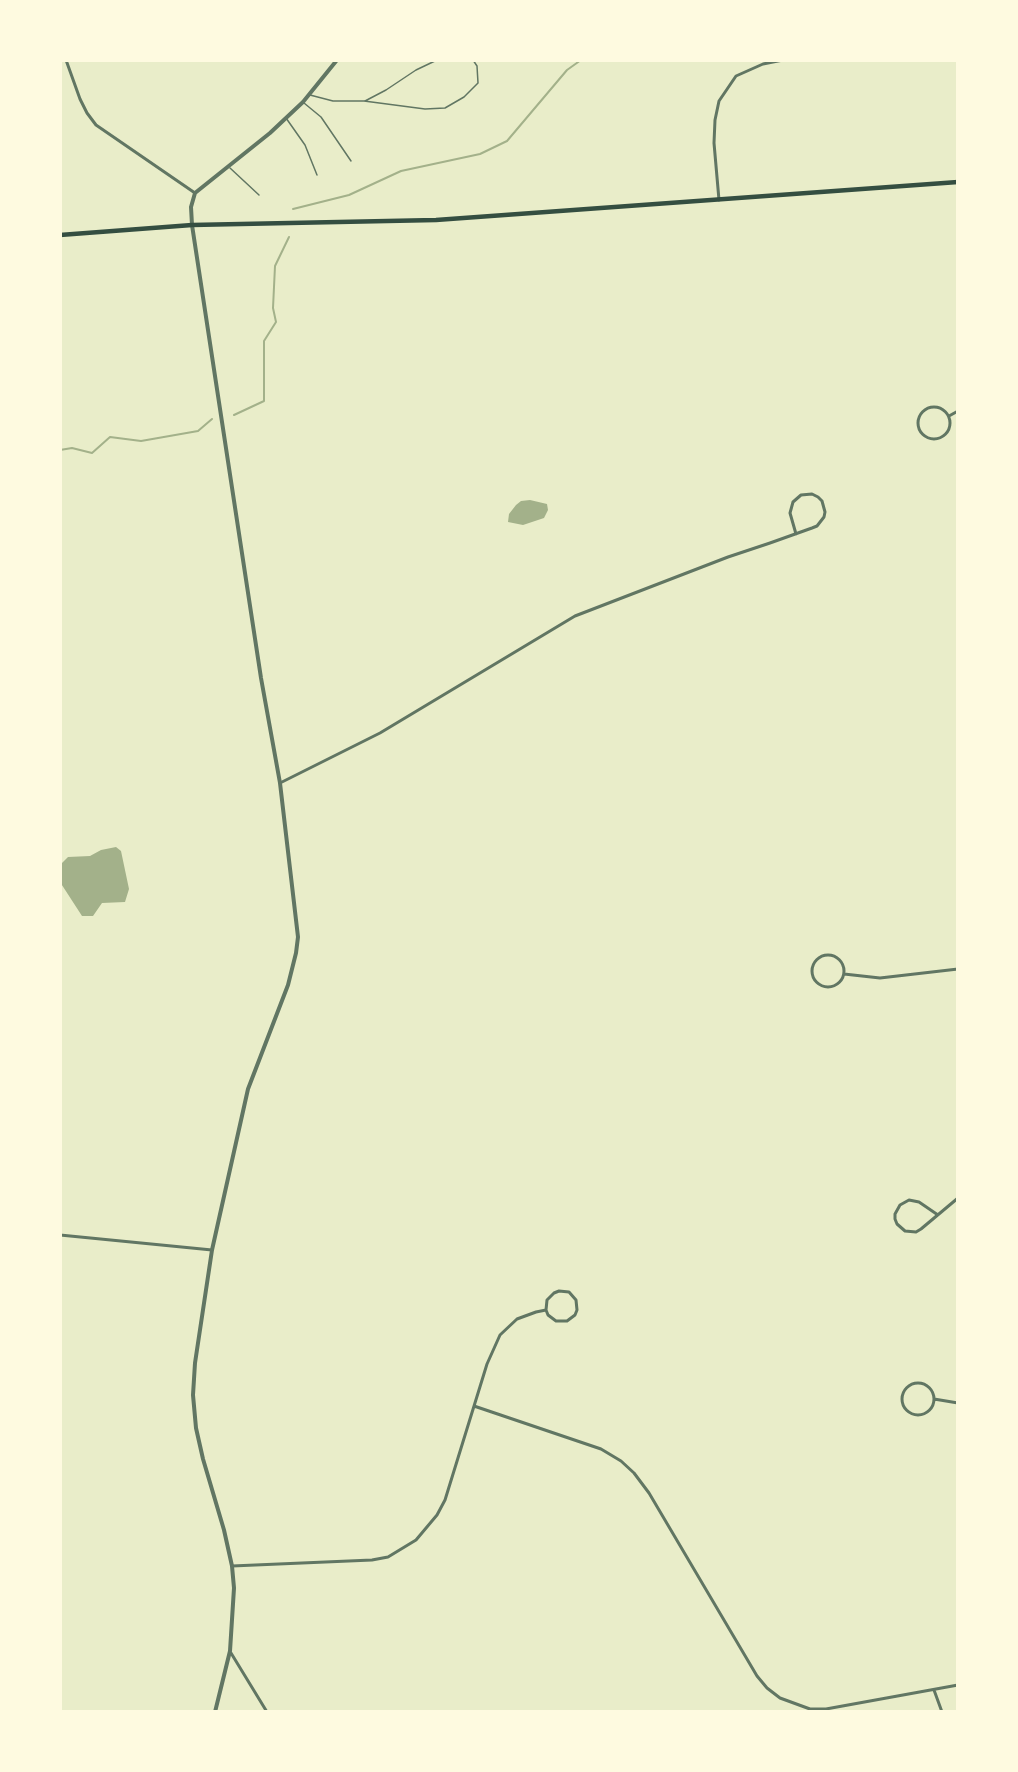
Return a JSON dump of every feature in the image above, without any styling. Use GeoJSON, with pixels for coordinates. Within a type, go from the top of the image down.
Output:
{"type":"FeatureCollection","features":[{"type":"Feature","properties":{"kind":"main road"},"geometry":{"type":"LineString","coordinates":[[60,235],[192,225],[436,220],[958,182]]}},
{"type":"Feature","properties":{"kind":"street"},"geometry":{"type":"LineString","coordinates":[[66,60],[80,99],[96,125],[195,193]]}},
{"type":"Feature","properties":{"kind":"street"},"geometry":{"type":"LineString","coordinates":[[215,1712],[230,1651],[234,1588],[224,1530],[203,1459],[194,1411],[195,1363],[212,1250],[248,1089],[288,985],[298,937],[280,783],[261,678],[191,207],[195,193],[270,133],[303,102],[338,60]]}},
{"type":"Feature","properties":{"kind":"street"},"geometry":{"type":"LineString","coordinates":[[719,200],[714,143],[719,102],[736,76],[763,64],[783,60]]}},
{"type":"Feature","properties":{"kind":"street"},"geometry":{"type":"LineString","coordinates":[[937,406],[949,416],[948,432],[939,438],[924,436],[918,427],[918,416],[926,408],[937,406]]}},
{"type":"Feature","properties":{"kind":"street"},"geometry":{"type":"LineString","coordinates":[[949,416],[958,411]]}},
{"type":"Feature","properties":{"kind":"street"},"geometry":{"type":"LineString","coordinates":[[280,783],[380,733],[575,616],[709,564],[796,534],[817,526],[825,512],[824,506],[813,494],[801,495],[793,502],[790,513],[796,534]]}},
{"type":"Feature","properties":{"kind":"street"},"geometry":{"type":"LineString","coordinates":[[832,955],[840,960],[844,974],[839,984],[829,988],[818,984],[813,969],[822,956],[832,955]]}},
{"type":"Feature","properties":{"kind":"street"},"geometry":{"type":"LineString","coordinates":[[844,974],[880,978],[958,969]]}},
{"type":"Feature","properties":{"kind":"street"},"geometry":{"type":"LineString","coordinates":[[938,1215],[919,1202],[909,1200],[900,1205],[895,1219],[900,1228],[910,1232],[921,1229],[938,1215],[958,1198]]}},
{"type":"Feature","properties":{"kind":"street"},"geometry":{"type":"LineString","coordinates":[[60,1235],[212,1250]]}},
{"type":"Feature","properties":{"kind":"street"},"geometry":{"type":"LineString","coordinates":[[559,1291],[569,1292],[576,1300],[575,1315],[567,1321],[552,1319],[546,1310],[550,1296],[559,1291]]}},
{"type":"Feature","properties":{"kind":"street"},"geometry":{"type":"LineString","coordinates":[[232,1566],[372,1560],[388,1557],[402,1550],[426,1531],[437,1515],[448,1491],[487,1364],[500,1335],[508,1326],[527,1314],[546,1310]]}},
{"type":"Feature","properties":{"kind":"street"},"geometry":{"type":"LineString","coordinates":[[916,1383],[928,1387],[934,1399],[927,1412],[918,1415],[905,1408],[902,1398],[906,1388],[916,1383]]}},
{"type":"Feature","properties":{"kind":"street"},"geometry":{"type":"LineString","coordinates":[[934,1399],[958,1403]]}},
{"type":"Feature","properties":{"kind":"street"},"geometry":{"type":"LineString","coordinates":[[474,1406],[601,1449],[621,1461],[634,1473],[649,1493],[757,1676],[780,1698],[794,1705],[818,1710],[958,1685]]}},
{"type":"Feature","properties":{"kind":"street"},"geometry":{"type":"LineString","coordinates":[[230,1651],[267,1712]]}},
{"type":"Feature","properties":{"kind":"street"},"geometry":{"type":"LineString","coordinates":[[934,1690],[942,1712]]}},
{"type":"Feature","properties":{"kind":"lane"},"geometry":{"type":"LineString","coordinates":[[364,101],[437,60]]}},
{"type":"Feature","properties":{"kind":"lane"},"geometry":{"type":"LineString","coordinates":[[309,95],[333,101],[364,101],[425,109],[446,108],[464,97],[478,83],[477,66],[474,60]]}},
{"type":"Feature","properties":{"kind":"lane"},"geometry":{"type":"LineString","coordinates":[[303,102],[321,117],[351,161]]}},
{"type":"Feature","properties":{"kind":"lane"},"geometry":{"type":"LineString","coordinates":[[285,117],[304,145],[316,175]]}},
{"type":"Feature","properties":{"kind":"lane"},"geometry":{"type":"LineString","coordinates":[[228,165],[259,195]]}},
{"type":"Feature","properties":{"kind":"shaded area"},"geometry":{"type":"Polygon","coordinates":[[[530,500],[547,504],[548,510],[544,518],[523,525],[508,522],[509,514],[516,505],[521,501],[530,500]]]}},
{"type":"Feature","properties":{"kind":"shaded area"},"geometry":{"type":"Polygon","coordinates":[[[116,847],[121,851],[129,889],[125,902],[102,903],[93,916],[82,916],[60,882],[60,865],[68,857],[90,856],[101,850],[116,847]]]}},
{"type":"Feature","properties":{"kind":"waterway"},"geometry":{"type":"LineString","coordinates":[[293,209],[349,195],[401,171],[480,154],[507,141],[567,70],[581,60]]}},
{"type":"Feature","properties":{"kind":"waterway"},"geometry":{"type":"LineString","coordinates":[[234,415],[264,401],[264,341],[276,322],[273,308],[275,266],[289,237]]}},
{"type":"Feature","properties":{"kind":"waterway"},"geometry":{"type":"LineString","coordinates":[[60,450],[72,448],[92,453],[110,437],[141,441],[198,431],[212,419]]}}]}
